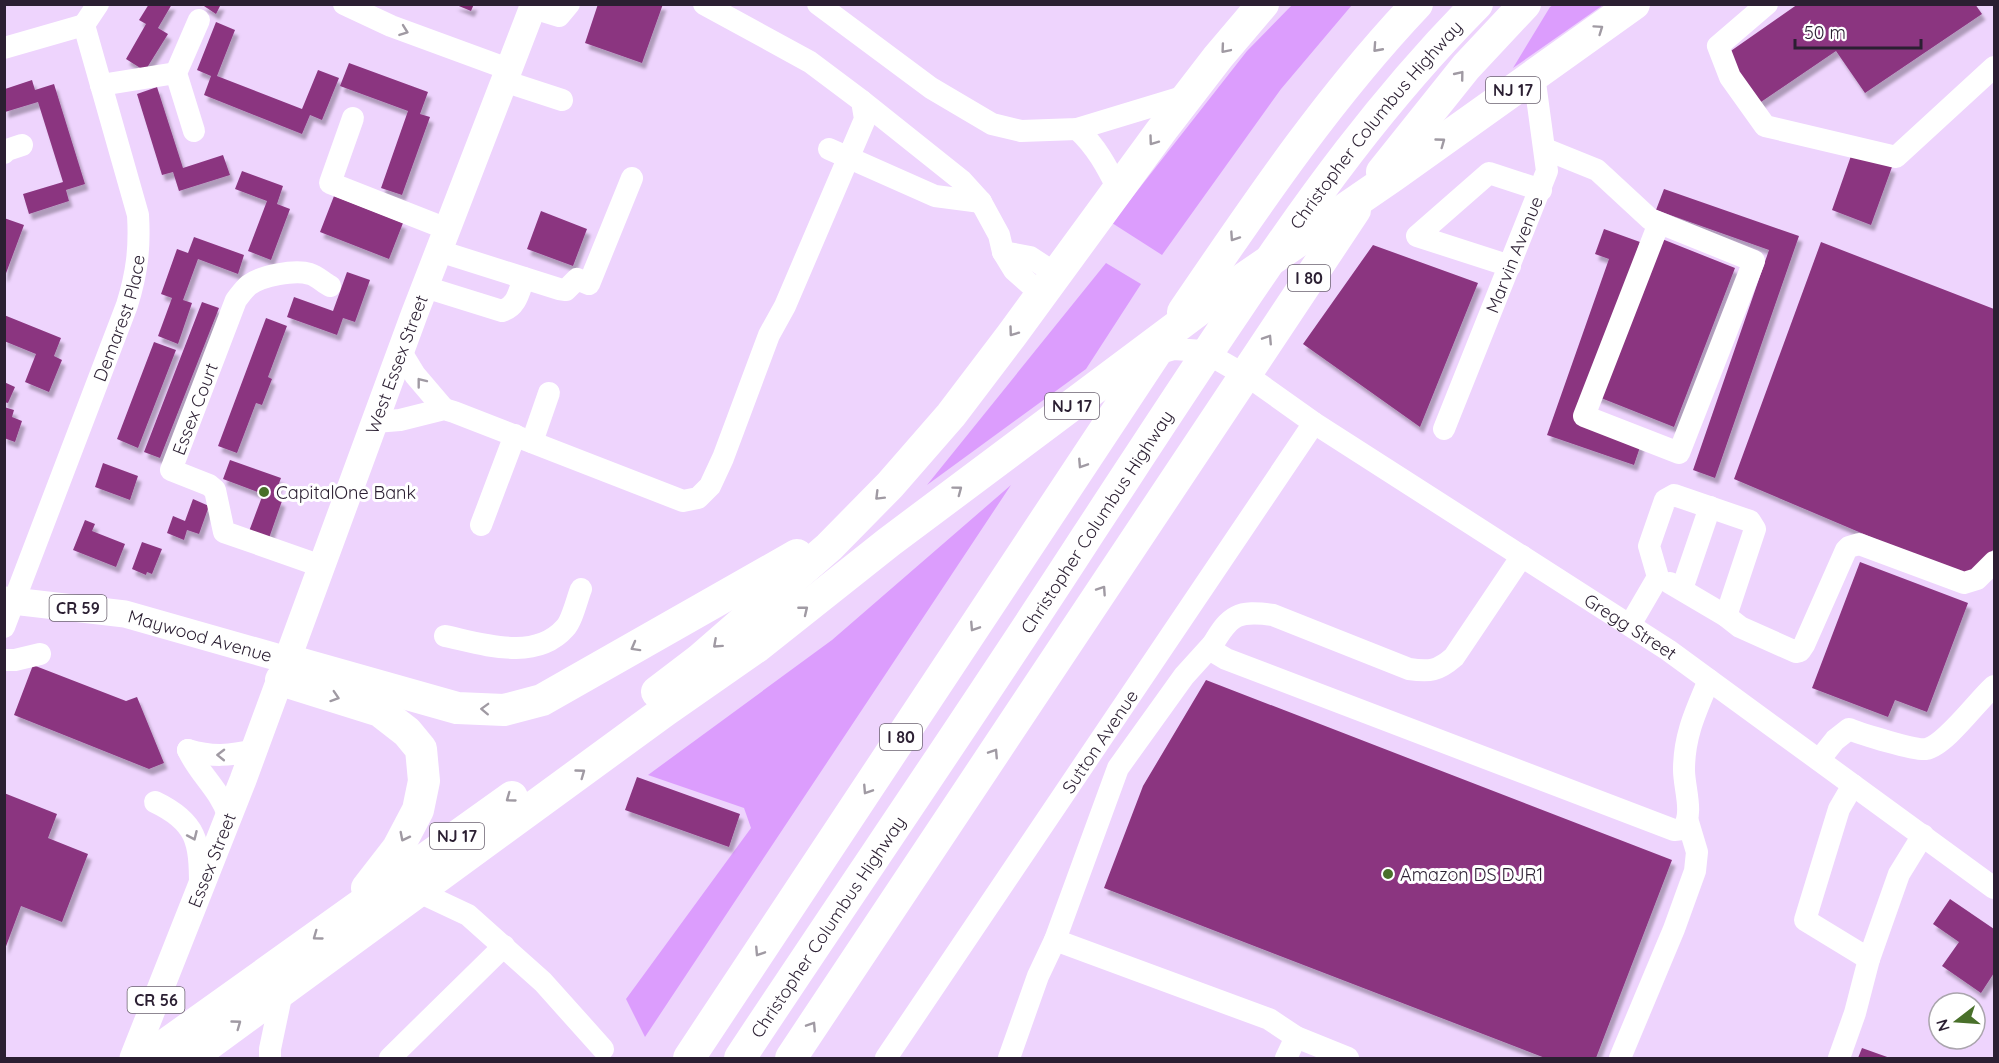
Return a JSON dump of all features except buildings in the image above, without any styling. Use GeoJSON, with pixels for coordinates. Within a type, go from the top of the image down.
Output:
{"type":"FeatureCollection","features":[{"type":"Feature","properties":{"kind":"highway","name":"NJ 17"},"geometry":{"type":"LineString","coordinates":[[147,1059],[699,660],[829,547],[890,485],[951,415],[1189,94],[1263,4]]}},
{"type":"Feature","properties":{"kind":"highway","name":"I 80"},"geometry":{"type":"LineString","coordinates":[[689,1059],[1267,188],[1359,68],[1417,4]]}},
{"type":"Feature","properties":{"kind":"highway","name":"Christopher Columbus Highway"},"geometry":{"type":"LineString","coordinates":[[740,1059],[1041,607],[1187,382],[1303,211],[1418,66],[1477,4]]}},
{"type":"Feature","properties":{"kind":"highway","name":"Christopher Columbus Highway"},"geometry":{"type":"LineString","coordinates":[[791,1059],[1319,262],[1396,153],[1466,67],[1525,4]]}},
{"type":"Feature","properties":{"kind":"highway","name":"NJ 17"},"geometry":{"type":"LineString","coordinates":[[189,1059],[666,710],[758,646],[889,542],[1129,362],[1634,4]]}},
{"type":"Feature","properties":{"kind":"highway"},"geometry":{"type":"LineString","coordinates":[[283,670],[457,708],[504,710],[543,700],[850,525]]}},
{"type":"Feature","properties":{"kind":"highway"},"geometry":{"type":"LineString","coordinates":[[834,993],[887,891],[1020,668],[1041,607]]}},
{"type":"Feature","properties":{"kind":"highway"},"geometry":{"type":"LineString","coordinates":[[283,670],[380,711],[407,732],[421,749],[424,781],[418,810],[398,848],[344,917]]}},
{"type":"Feature","properties":{"kind":"main road","name":"CR 56"},"geometry":{"type":"LineString","coordinates":[[506,75],[534,6]]}},
{"type":"Feature","properties":{"kind":"main road","name":"West Essex Street"},"geometry":{"type":"LineString","coordinates":[[283,670],[506,75]]}},
{"type":"Feature","properties":{"kind":"main road","name":"Maywood Avenue"},"geometry":{"type":"LineString","coordinates":[[9,600],[124,614],[283,670]]}},
{"type":"Feature","properties":{"kind":"main road","name":"Essex Street"},"geometry":{"type":"LineString","coordinates":[[133,1059],[283,670]]}},
{"type":"Feature","properties":{"kind":"street"},"geometry":{"type":"LineString","coordinates":[[4,48],[84,25],[98,4]]}},
{"type":"Feature","properties":{"kind":"street"},"geometry":{"type":"LineString","coordinates":[[534,6],[559,15],[569,4]]}},
{"type":"Feature","properties":{"kind":"street"},"geometry":{"type":"LineString","coordinates":[[704,4],[810,62],[961,180],[981,202],[999,235],[1003,252],[1030,257],[1049,284]]}},
{"type":"Feature","properties":{"kind":"street"},"geometry":{"type":"LineString","coordinates":[[1767,4],[1718,46],[1730,76],[1765,126],[1896,157],[1995,67]]}},
{"type":"Feature","properties":{"kind":"street"},"geometry":{"type":"LineString","coordinates":[[349,6],[562,99]]}},
{"type":"Feature","properties":{"kind":"street"},"geometry":{"type":"LineString","coordinates":[[827,7],[931,88],[992,124],[1021,130],[1077,129],[1189,94]]}},
{"type":"Feature","properties":{"kind":"street"},"geometry":{"type":"LineString","coordinates":[[194,131],[176,73],[199,20]]}},
{"type":"Feature","properties":{"kind":"street","name":"Demarest Place"},"geometry":{"type":"LineString","coordinates":[[4,627],[9,600],[123,316],[136,275],[140,244],[138,215],[84,25]]}},
{"type":"Feature","properties":{"kind":"street"},"geometry":{"type":"LineString","coordinates":[[101,85],[176,73]]}},
{"type":"Feature","properties":{"kind":"street","name":"Marvin Avenue"},"geometry":{"type":"LineString","coordinates":[[1444,429],[1547,171],[1534,75]]}},
{"type":"Feature","properties":{"kind":"street"},"geometry":{"type":"LineString","coordinates":[[401,352],[415,375],[444,409],[683,501],[698,498],[710,486],[723,458],[769,334],[783,310],[838,154],[865,119],[861,101]]}},
{"type":"Feature","properties":{"kind":"street"},"geometry":{"type":"LineString","coordinates":[[353,118],[330,183],[524,278],[566,290],[577,279],[589,284],[632,178]]}},
{"type":"Feature","properties":{"kind":"street"},"geometry":{"type":"LineString","coordinates":[[1077,129],[1088,139],[1103,160],[1118,189]]}},
{"type":"Feature","properties":{"kind":"street"},"geometry":{"type":"LineString","coordinates":[[1545,149],[1597,170],[1650,219],[1659,222],[1754,261],[1679,453],[1584,416],[1659,222]]}},
{"type":"Feature","properties":{"kind":"street"},"geometry":{"type":"LineString","coordinates":[[838,154],[935,196],[981,202]]}},
{"type":"Feature","properties":{"kind":"street"},"geometry":{"type":"LineString","coordinates":[[1510,266],[1417,236],[1489,173],[1540,190]]}},
{"type":"Feature","properties":{"kind":"street","name":"Essex Court"},"geometry":{"type":"LineString","coordinates":[[321,566],[224,532],[215,490],[209,485],[171,470],[236,300],[243,291],[255,281],[278,274],[291,273],[310,273],[330,286]]}},
{"type":"Feature","properties":{"kind":"street"},"geometry":{"type":"LineString","coordinates":[[425,287],[502,311],[514,304],[524,278]]}},
{"type":"Feature","properties":{"kind":"street","name":"Gregg Street"},"geometry":{"type":"LineString","coordinates":[[1236,284],[1228,313],[1229,344],[1255,381]]}},
{"type":"Feature","properties":{"kind":"street","name":"Gregg Street"},"geometry":{"type":"LineString","coordinates":[[1129,362],[1173,349],[1203,351],[1255,381],[1314,423],[1668,650],[1995,888]]}},
{"type":"Feature","properties":{"kind":"street"},"geometry":{"type":"LineString","coordinates":[[481,525],[549,393]]}},
{"type":"Feature","properties":{"kind":"street"},"geometry":{"type":"LineString","coordinates":[[375,422],[400,420],[444,409]]}},
{"type":"Feature","properties":{"kind":"street","name":"Sutton Avenue"},"geometry":{"type":"LineString","coordinates":[[886,1059],[1314,423]]}},
{"type":"Feature","properties":{"kind":"street"},"geometry":{"type":"LineString","coordinates":[[1630,625],[1658,578],[1649,546],[1665,500],[1674,495],[1750,520],[1755,530],[1726,616]]}},
{"type":"Feature","properties":{"kind":"street"},"geometry":{"type":"LineString","coordinates":[[1682,589],[1710,507]]}},
{"type":"Feature","properties":{"kind":"street"},"geometry":{"type":"LineString","coordinates":[[1658,578],[1682,589],[1740,627],[1796,652],[1800,651],[1804,645],[1846,550],[1853,544],[1859,544],[1964,582],[1977,579],[1995,562]]}},
{"type":"Feature","properties":{"kind":"street"},"geometry":{"type":"LineString","coordinates":[[1009,1059],[1038,976],[1055,940],[1118,768],[1184,676],[1213,644],[1231,619],[1243,614],[1273,615],[1409,669],[1434,670],[1454,657],[1522,556]]}},
{"type":"Feature","properties":{"kind":"street"},"geometry":{"type":"LineString","coordinates":[[445,636],[498,647],[528,648],[549,641],[566,627],[580,589]]}},
{"type":"Feature","properties":{"kind":"street"},"geometry":{"type":"LineString","coordinates":[[1213,644],[1216,652],[1226,659],[1674,830],[1683,829],[1688,822]]}},
{"type":"Feature","properties":{"kind":"street"},"geometry":{"type":"LineString","coordinates":[[4,660],[15,660],[40,654]]}},
{"type":"Feature","properties":{"kind":"street"},"geometry":{"type":"LineString","coordinates":[[1620,1059],[1695,871],[1697,852],[1688,822],[1684,772],[1687,735],[1709,680]]}},
{"type":"Feature","properties":{"kind":"street"},"geometry":{"type":"LineString","coordinates":[[1819,760],[1835,740],[1849,729],[1925,750],[1942,741],[1995,686]]}},
{"type":"Feature","properties":{"kind":"street"},"geometry":{"type":"LineString","coordinates":[[228,815],[224,802],[192,761],[188,750],[234,755],[254,750]]}},
{"type":"Feature","properties":{"kind":"street"},"geometry":{"type":"LineString","coordinates":[[1853,785],[1839,809],[1805,920],[1869,959]]}},
{"type":"Feature","properties":{"kind":"street"},"geometry":{"type":"LineString","coordinates":[[155,802],[175,812],[187,823],[196,843],[200,865],[200,886]]}},
{"type":"Feature","properties":{"kind":"street"},"geometry":{"type":"LineString","coordinates":[[1839,1059],[1856,1013],[1869,959],[1899,874],[1923,835]]}},
{"type":"Feature","properties":{"kind":"street"},"geometry":{"type":"LineString","coordinates":[[418,892],[468,915],[543,982],[603,1049]]}},
{"type":"Feature","properties":{"kind":"street"},"geometry":{"type":"LineString","coordinates":[[1055,940],[1269,1019],[1296,1037],[1348,1059]]}},
{"type":"Feature","properties":{"kind":"street"},"geometry":{"type":"LineString","coordinates":[[390,1059],[504,946]]}},
{"type":"Feature","properties":{"kind":"street"},"geometry":{"type":"LineString","coordinates":[[270,1059],[282,992]]}},
{"type":"Feature","properties":{"kind":"street"},"geometry":{"type":"LineString","coordinates":[[1286,1059],[1296,1037]]}},
{"type":"Feature","properties":{"kind":"shaded area"},"geometry":{"type":"Polygon","coordinates":[[[1292,5],[1352,5],[1281,89],[1162,255],[1112,223],[1247,51],[1292,5]]]}},
{"type":"Feature","properties":{"kind":"shaded area"},"geometry":{"type":"Polygon","coordinates":[[[1553,5],[1603,5],[1513,68],[1550,7],[1553,5]]]}},
{"type":"Feature","properties":{"kind":"shaded area"},"geometry":{"type":"Polygon","coordinates":[[[1106,263],[1141,284],[1086,369],[927,485],[1106,263]]]}},
{"type":"Feature","properties":{"kind":"shaded area"},"geometry":{"type":"Polygon","coordinates":[[[1011,485],[645,1037],[626,999],[751,828],[744,808],[648,775],[832,640],[1011,485]]]}},
{"type":"Feature","properties":{"kind":"place","name":"CapitalOne Bank"},"geometry":{"type":"Point","coordinates":[264,492]}},
{"type":"Feature","properties":{"kind":"place","name":"Amazon DS DJR1"},"geometry":{"type":"Point","coordinates":[1388,874]}}]}
